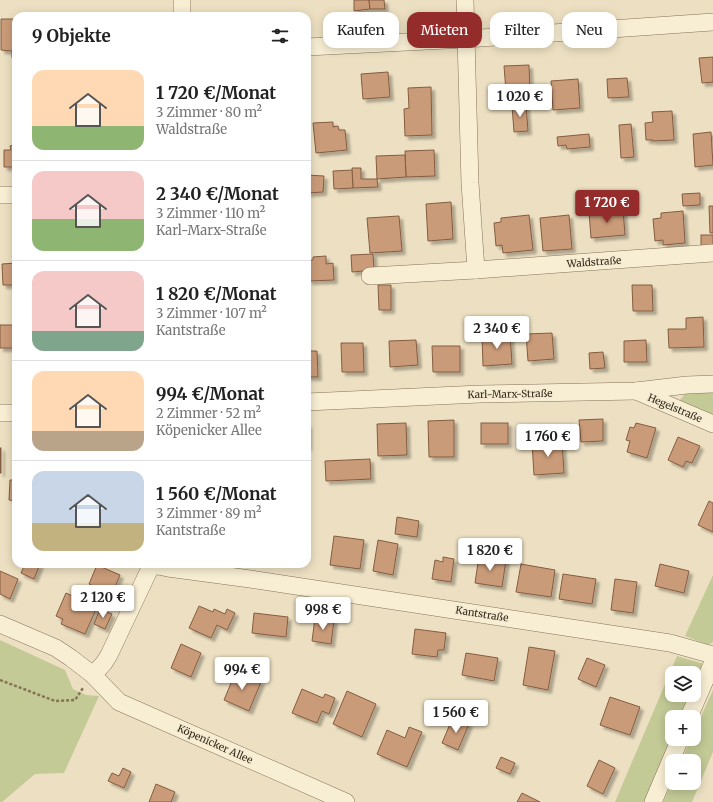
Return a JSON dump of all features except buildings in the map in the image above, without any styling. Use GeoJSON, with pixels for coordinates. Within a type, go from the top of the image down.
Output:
{"type":"FeatureCollection","features":[{"type":"Feature","properties":{"kind":"street"},"geometry":{"type":"LineString","coordinates":[[182,0],[182,12]]}},
{"type":"Feature","properties":{"kind":"street"},"geometry":{"type":"LineString","coordinates":[[465,0],[465,12]]}},
{"type":"Feature","properties":{"kind":"street"},"geometry":{"type":"LineString","coordinates":[[482,38],[713,22]]}},
{"type":"Feature","properties":{"kind":"street"},"geometry":{"type":"LineString","coordinates":[[311,47],[407,42]]}},
{"type":"Feature","properties":{"kind":"street"},"geometry":{"type":"LineString","coordinates":[[466,48],[470,183],[476,270]]}},
{"type":"Feature","properties":{"kind":"street"},"geometry":{"type":"LineString","coordinates":[[0,195],[12,195]]}},
{"type":"Feature","properties":{"kind":"street","name":"Waldstraße"},"geometry":{"type":"LineString","coordinates":[[370,276],[713,253]]}},
{"type":"Feature","properties":{"kind":"street","name":"Karl-Marx-Straße"},"geometry":{"type":"LineString","coordinates":[[311,402],[480,394],[636,391],[687,385],[713,384]]}},
{"type":"Feature","properties":{"kind":"street","name":"Hegelstraße"},"geometry":{"type":"LineString","coordinates":[[636,391],[713,424]]}},
{"type":"Feature","properties":{"kind":"street"},"geometry":{"type":"LineString","coordinates":[[0,413],[12,413]]}},
{"type":"Feature","properties":{"kind":"street"},"geometry":{"type":"LineString","coordinates":[[93,674],[109,656],[150,568]]}},
{"type":"Feature","properties":{"kind":"street","name":"Kantstraße"},"geometry":{"type":"LineString","coordinates":[[168,568],[250,579],[670,643],[713,655]]}},
{"type":"Feature","properties":{"kind":"street","name":"Köpenicker Allee"},"geometry":{"type":"LineString","coordinates":[[0,624],[56,648],[93,674],[119,702],[346,802]]}},
{"type":"Feature","properties":{"kind":"street"},"geometry":{"type":"LineString","coordinates":[[693,710],[713,662]]}},
{"type":"Feature","properties":{"kind":"street"},"geometry":{"type":"LineString","coordinates":[[653,802],[677,746]]}},
{"type":"Feature","properties":{"kind":"path"},"geometry":{"type":"LineString","coordinates":[[0,680],[55,701],[75,700],[93,674]]}},
{"type":"Feature","properties":{"kind":"green space"},"geometry":{"type":"Polygon","coordinates":[[[713,392],[713,418],[680,404],[680,400],[685,394],[713,392]]]}},
{"type":"Feature","properties":{"kind":"green space"},"geometry":{"type":"Polygon","coordinates":[[[713,575],[713,642],[708,645],[685,636],[713,575]]]}},
{"type":"Feature","properties":{"kind":"green space"},"geometry":{"type":"Polygon","coordinates":[[[0,640],[65,670],[73,689],[86,695],[99,696],[64,773],[35,774],[2,802],[0,802],[0,640]]]}},
{"type":"Feature","properties":{"kind":"green space"},"geometry":{"type":"Polygon","coordinates":[[[677,656],[704,664],[701,673],[701,666],[673,666],[677,656]]]}},
{"type":"Feature","properties":{"kind":"green space"},"geometry":{"type":"Polygon","coordinates":[[[665,684],[665,702],[691,702],[687,710],[665,710],[665,746],[669,746],[647,802],[615,802],[665,684]]]}},
{"type":"Feature","properties":{"kind":"green space"},"geometry":{"type":"Polygon","coordinates":[[[713,690],[713,752],[701,781],[701,754],[684,754],[688,746],[701,746],[701,717],[713,690]]]}},
{"type":"Feature","properties":{"kind":"green space"},"geometry":{"type":"Polygon","coordinates":[[[668,790],[697,790],[692,802],[663,802],[668,790]]]}}]}
